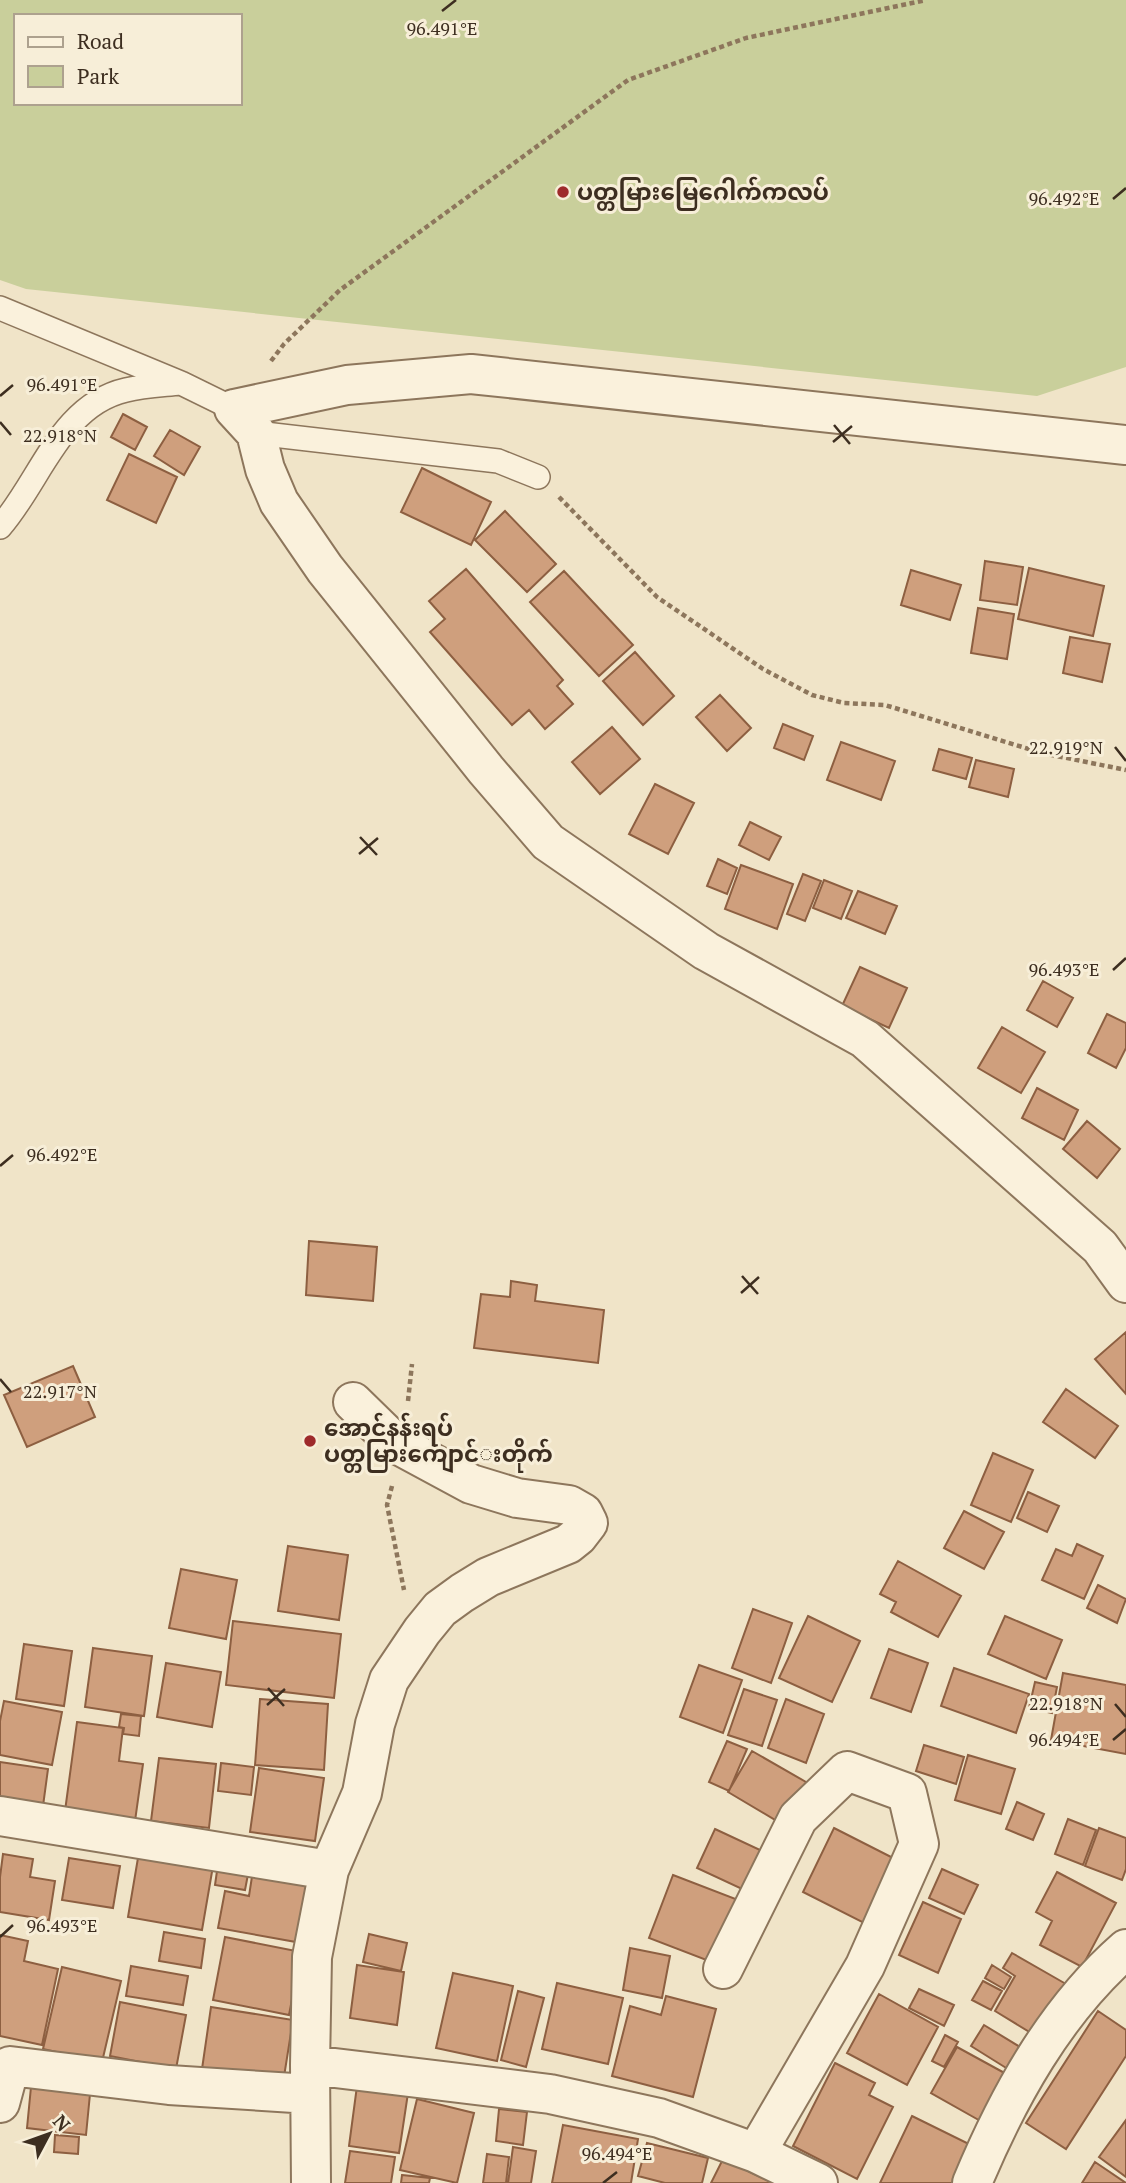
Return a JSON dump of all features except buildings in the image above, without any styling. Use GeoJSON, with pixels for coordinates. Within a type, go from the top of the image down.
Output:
{"type":"FeatureCollection","features":[{"type":"Feature","properties":{"kind":"street"},"geometry":{"type":"LineString","coordinates":[[1126,445],[471,374],[347,384],[245,421],[279,502],[325,569],[486,771],[548,842],[706,951],[865,1039],[1100,1247],[1126,1283]]}},
{"type":"Feature","properties":{"kind":"street"},"geometry":{"type":"LineString","coordinates":[[311,2183],[312,1957],[329,1870],[362,1793],[375,1724],[389,1680],[440,1609],[488,1577],[568,1544],[588,1523],[583,1513],[569,1505],[517,1498],[471,1485],[402,1447],[353,1402]]}},
{"type":"Feature","properties":{"kind":"street"},"geometry":{"type":"LineString","coordinates":[[723,1969],[798,1818],[837,1780],[847,1771],[907,1793],[919,1844],[865,1966],[756,2153]]}},
{"type":"Feature","properties":{"kind":"street"},"geometry":{"type":"LineString","coordinates":[[0,1816],[329,1870]]}},
{"type":"Feature","properties":{"kind":"street"},"geometry":{"type":"LineString","coordinates":[[972,2183],[986,2150],[1037,2054],[1099,1972],[1126,1948]]}},
{"type":"Feature","properties":{"kind":"street"},"geometry":{"type":"LineString","coordinates":[[0,2103],[10,2066],[169,2085],[310,2079],[550,2094],[659,2118],[756,2153],[818,2183]]}},
{"type":"Feature","properties":{"kind":"lane"},"geometry":{"type":"LineString","coordinates":[[0,308],[181,383],[245,421],[498,461],[538,477]]}},
{"type":"Feature","properties":{"kind":"lane"},"geometry":{"type":"LineString","coordinates":[[0,527],[65,432],[89,407],[124,390],[181,383]]}},
{"type":"Feature","properties":{"kind":"path"},"geometry":{"type":"LineString","coordinates":[[245,421],[284,344],[340,290],[628,80],[746,38],[926,0]]}},
{"type":"Feature","properties":{"kind":"path"},"geometry":{"type":"LineString","coordinates":[[538,477],[657,597],[763,669],[812,695],[844,703],[886,705],[1042,753],[1126,770]]}},
{"type":"Feature","properties":{"kind":"path"},"geometry":{"type":"LineString","coordinates":[[402,1598],[404,1585],[387,1505],[402,1447],[412,1364]]}},
{"type":"Feature","properties":{"kind":"green space","name":"ပတ္တမြားမြေဂေါက်ကလပ်"},"geometry":{"type":"Polygon","coordinates":[[[0,0],[1126,0],[1126,367],[1037,396],[26,289],[0,280],[0,0]]]}},
{"type":"Feature","properties":{"kind":"place","name":"ပတ္တမြားမြေဂေါက်ကလပ်"},"geometry":{"type":"Point","coordinates":[563,192]}},
{"type":"Feature","properties":{"kind":"place","name":"အောင်နန်းရပ် ပတ္တမြား‌ကျောင်‌းတိုက်"},"geometry":{"type":"Point","coordinates":[310,1441]}}]}
